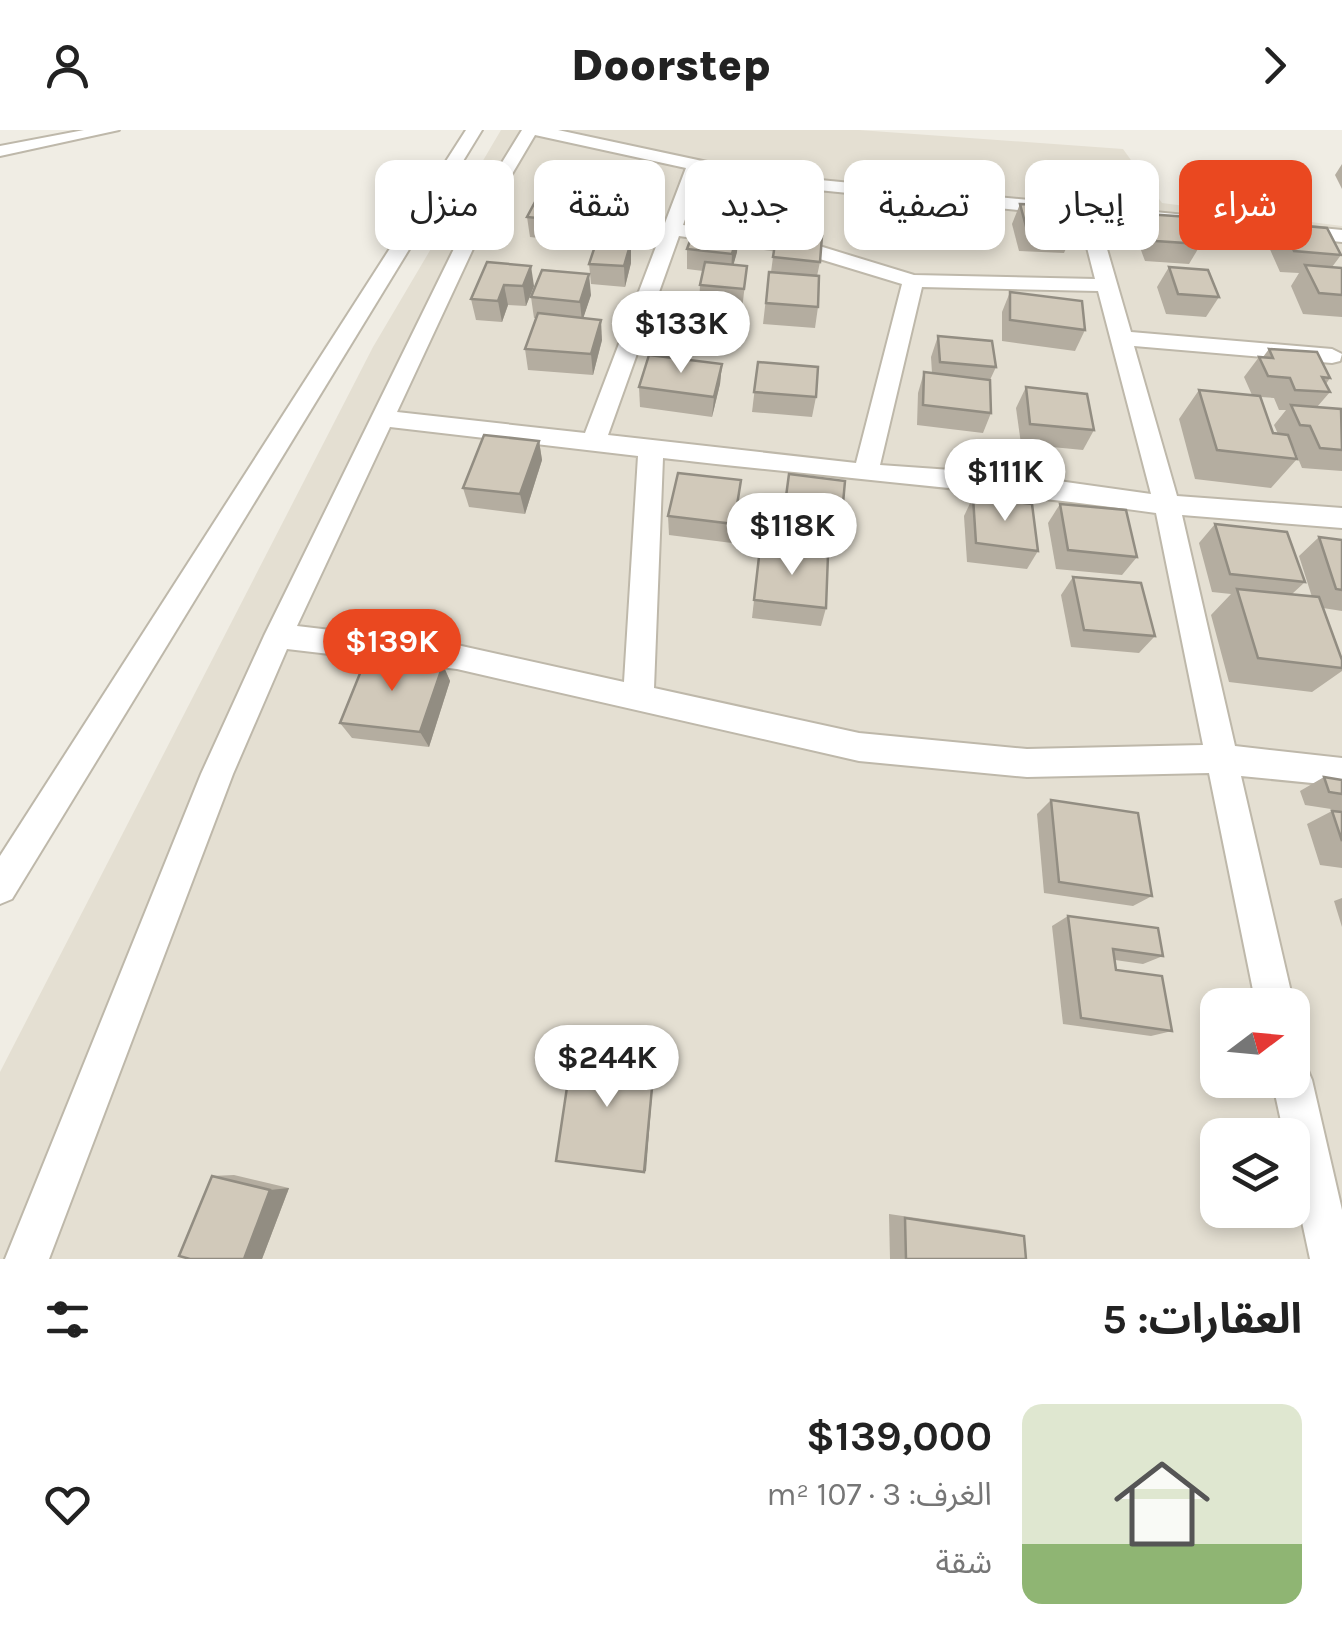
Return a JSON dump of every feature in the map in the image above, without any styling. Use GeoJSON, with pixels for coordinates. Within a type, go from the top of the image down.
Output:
{"type":"FeatureCollection","features":[{"type":"Feature","properties":{"kind":"street"},"geometry":{"type":"LineString","coordinates":[[0,152],[111,130]]}},
{"type":"Feature","properties":{"kind":"street"},"geometry":{"type":"LineString","coordinates":[[0,887],[474,130]]}},
{"type":"Feature","properties":{"kind":"street"},"geometry":{"type":"LineString","coordinates":[[26,1259],[217,774],[278,636],[483,208],[532,130],[685,164]]}},
{"type":"Feature","properties":{"kind":"street"},"geometry":{"type":"LineString","coordinates":[[824,186],[1025,206]]}},
{"type":"Feature","properties":{"kind":"street"},"geometry":{"type":"LineString","coordinates":[[594,441],[685,193]]}},
{"type":"Feature","properties":{"kind":"street"},"geometry":{"type":"LineString","coordinates":[[1159,219],[1342,236]]}},
{"type":"Feature","properties":{"kind":"street"},"geometry":{"type":"LineString","coordinates":[[672,229],[803,247],[860,261],[913,281],[1107,285]]}},
{"type":"Feature","properties":{"kind":"street"},"geometry":{"type":"LineString","coordinates":[[1097,250],[1167,505],[1271,988]]}},
{"type":"Feature","properties":{"kind":"street"},"geometry":{"type":"LineString","coordinates":[[866,473],[913,281]]}},
{"type":"Feature","properties":{"kind":"street"},"geometry":{"type":"LineString","coordinates":[[1121,338],[1332,356]]}},
{"type":"Feature","properties":{"kind":"street"},"geometry":{"type":"LineString","coordinates":[[381,418],[866,473],[1008,483],[1167,505],[1342,518]]}},
{"type":"Feature","properties":{"kind":"street"},"geometry":{"type":"LineString","coordinates":[[638,700],[652,448]]}},
{"type":"Feature","properties":{"kind":"street"},"geometry":{"type":"LineString","coordinates":[[278,636],[457,657],[638,700],[878,749],[1027,763],[1220,759],[1342,772]]}},
{"type":"Feature","properties":{"kind":"street"},"geometry":{"type":"LineString","coordinates":[[1296,1098],[1332,1259]]}},
{"type":"Feature","properties":{"kind":"shaded area"},"geometry":{"type":"Polygon","coordinates":[[[501,130],[859,130],[1123,149],[1131,160],[1025,160],[1025,250],[1159,250],[1159,199],[1162,203],[1179,205],[1179,250],[1312,250],[1312,222],[1342,226],[1342,1259],[0,1259],[0,1072],[373,347],[430,250],[514,250],[514,160],[483,160],[501,130]]]}},
{"type":"Feature","properties":{"kind":"building"},"geometry":{"type":"Polygon","coordinates":[[[1159,215],[1179,216],[1179,243],[1159,241],[1159,215]]]}},
{"type":"Feature","properties":{"kind":"building"},"geometry":{"type":"Polygon","coordinates":[[[1312,227],[1327,228],[1341,255],[1294,251],[1312,250],[1312,227]]]}},
{"type":"Feature","properties":{"kind":"building"},"geometry":{"type":"Polygon","coordinates":[[[594,250],[629,250],[624,266],[589,264],[594,250]]]}},
{"type":"Feature","properties":{"kind":"building"},"geometry":{"type":"Polygon","coordinates":[[[696,250],[733,250],[732,254],[696,250]]]}},
{"type":"Feature","properties":{"kind":"building"},"geometry":{"type":"Polygon","coordinates":[[[774,250],[821,250],[820,262],[773,257],[774,250]]]}},
{"type":"Feature","properties":{"kind":"building"},"geometry":{"type":"Polygon","coordinates":[[[487,262],[531,266],[523,286],[504,285],[498,301],[471,299],[487,262]]]}},
{"type":"Feature","properties":{"kind":"building"},"geometry":{"type":"Polygon","coordinates":[[[705,262],[747,266],[744,289],[700,285],[705,262]]]}},
{"type":"Feature","properties":{"kind":"building"},"geometry":{"type":"Polygon","coordinates":[[[1305,265],[1342,268],[1342,295],[1319,293],[1305,265]]]}},
{"type":"Feature","properties":{"kind":"building"},"geometry":{"type":"Polygon","coordinates":[[[1169,267],[1208,270],[1219,297],[1178,294],[1169,267]]]}},
{"type":"Feature","properties":{"kind":"building"},"geometry":{"type":"Polygon","coordinates":[[[542,270],[589,274],[580,302],[531,297],[542,270]]]}},
{"type":"Feature","properties":{"kind":"building"},"geometry":{"type":"Polygon","coordinates":[[[769,272],[819,276],[818,307],[766,303],[769,272]]]}},
{"type":"Feature","properties":{"kind":"building"},"geometry":{"type":"Polygon","coordinates":[[[1010,292],[1082,301],[1085,330],[1010,320],[1010,292]]]}},
{"type":"Feature","properties":{"kind":"building"},"geometry":{"type":"Polygon","coordinates":[[[538,313],[601,320],[591,354],[525,349],[538,313]]]}},
{"type":"Feature","properties":{"kind":"building"},"geometry":{"type":"Polygon","coordinates":[[[938,336],[992,341],[996,367],[940,362],[938,336]]]}},
{"type":"Feature","properties":{"kind":"building"},"geometry":{"type":"Polygon","coordinates":[[[1269,349],[1317,352],[1330,378],[1322,377],[1330,392],[1295,390],[1290,378],[1268,376],[1259,357],[1273,358],[1269,349]]]}},
{"type":"Feature","properties":{"kind":"building"},"geometry":{"type":"Polygon","coordinates":[[[649,355],[722,364],[714,397],[639,387],[649,355]]]}},
{"type":"Feature","properties":{"kind":"building"},"geometry":{"type":"Polygon","coordinates":[[[758,362],[818,367],[816,397],[754,392],[758,362]]]}},
{"type":"Feature","properties":{"kind":"building"},"geometry":{"type":"Polygon","coordinates":[[[924,372],[990,380],[991,413],[923,405],[924,372]]]}},
{"type":"Feature","properties":{"kind":"building"},"geometry":{"type":"Polygon","coordinates":[[[1026,387],[1087,394],[1094,430],[1030,424],[1026,387]]]}},
{"type":"Feature","properties":{"kind":"building"},"geometry":{"type":"Polygon","coordinates":[[[1199,390],[1260,396],[1273,433],[1288,435],[1297,459],[1217,450],[1199,390]]]}},
{"type":"Feature","properties":{"kind":"building"},"geometry":{"type":"Polygon","coordinates":[[[1291,405],[1341,409],[1342,450],[1320,448],[1310,426],[1300,425],[1291,405]]]}},
{"type":"Feature","properties":{"kind":"building"},"geometry":{"type":"Polygon","coordinates":[[[484,435],[539,441],[520,494],[463,488],[484,435]]]}},
{"type":"Feature","properties":{"kind":"building"},"geometry":{"type":"Polygon","coordinates":[[[678,473],[741,480],[734,524],[668,516],[678,473]]]}},
{"type":"Feature","properties":{"kind":"building"},"geometry":{"type":"Polygon","coordinates":[[[789,474],[845,481],[841,526],[783,519],[789,474]]]}},
{"type":"Feature","properties":{"kind":"building"},"geometry":{"type":"Polygon","coordinates":[[[973,497],[1032,504],[1038,551],[976,543],[973,497]]]}},
{"type":"Feature","properties":{"kind":"building"},"geometry":{"type":"Polygon","coordinates":[[[1060,504],[1126,510],[1137,557],[1068,550],[1060,504]]]}},
{"type":"Feature","properties":{"kind":"building"},"geometry":{"type":"Polygon","coordinates":[[[1215,524],[1287,532],[1305,582],[1230,574],[1215,524]]]}},
{"type":"Feature","properties":{"kind":"building"},"geometry":{"type":"Polygon","coordinates":[[[1319,537],[1342,540],[1342,590],[1336,589],[1319,537]]]}},
{"type":"Feature","properties":{"kind":"building"},"geometry":{"type":"Polygon","coordinates":[[[760,548],[828,555],[826,608],[754,600],[760,548]]]}},
{"type":"Feature","properties":{"kind":"building"},"geometry":{"type":"Polygon","coordinates":[[[1073,577],[1141,583],[1155,636],[1084,630],[1073,577]]]}},
{"type":"Feature","properties":{"kind":"building"},"geometry":{"type":"Polygon","coordinates":[[[1237,589],[1319,597],[1342,668],[1258,658],[1237,589]]]}},
{"type":"Feature","properties":{"kind":"building"},"geometry":{"type":"Polygon","coordinates":[[[367,656],[443,665],[420,732],[340,723],[367,656]]]}},
{"type":"Feature","properties":{"kind":"building"},"geometry":{"type":"Polygon","coordinates":[[[1324,777],[1342,780],[1342,794],[1329,792],[1324,777]]]}},
{"type":"Feature","properties":{"kind":"building"},"geometry":{"type":"Polygon","coordinates":[[[1051,800],[1138,813],[1152,896],[1059,882],[1051,800]]]}},
{"type":"Feature","properties":{"kind":"building"},"geometry":{"type":"Polygon","coordinates":[[[1332,811],[1342,812],[1342,841],[1332,811]]]}},
{"type":"Feature","properties":{"kind":"building"},"geometry":{"type":"Polygon","coordinates":[[[1068,916],[1158,928],[1163,956],[1113,949],[1116,970],[1162,976],[1172,1031],[1081,1018],[1068,916]]]}},
{"type":"Feature","properties":{"kind":"building"},"geometry":{"type":"Polygon","coordinates":[[[573,1047],[655,1056],[644,1172],[556,1161],[573,1047]]]}},
{"type":"Feature","properties":{"kind":"building"},"geometry":{"type":"Polygon","coordinates":[[[212,1176],[270,1190],[244,1259],[179,1256],[212,1176]]]}},
{"type":"Feature","properties":{"kind":"building"},"geometry":{"type":"Polygon","coordinates":[[[905,1218],[1024,1236],[1026,1259],[906,1259],[905,1218]]]}}]}
